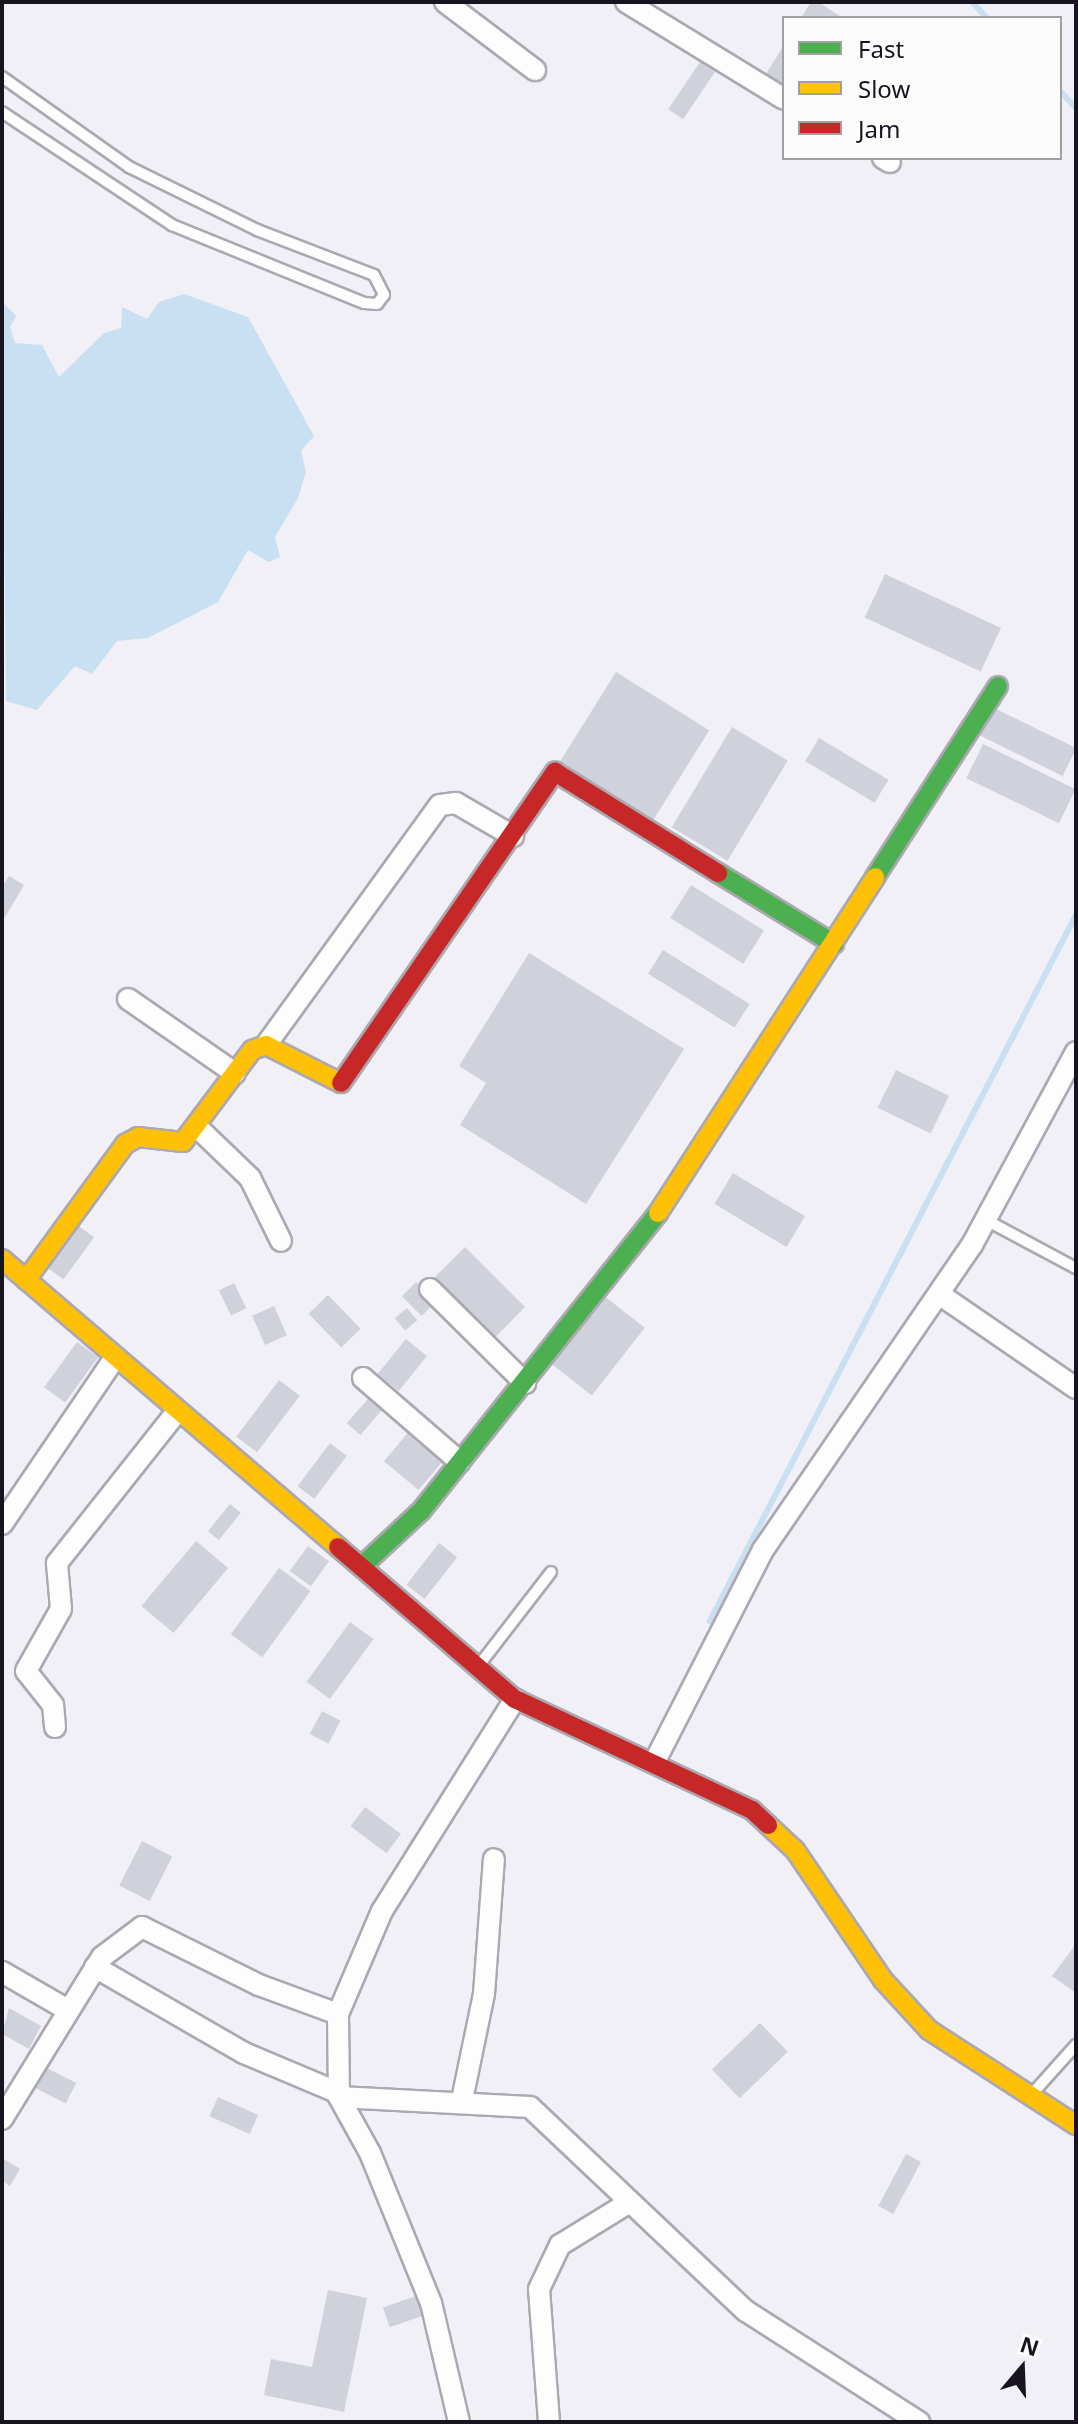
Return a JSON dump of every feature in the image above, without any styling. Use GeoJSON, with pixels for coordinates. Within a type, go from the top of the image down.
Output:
{"type":"FeatureCollection","features":[{"type":"Feature","properties":{"kind":"street"},"geometry":{"type":"LineString","coordinates":[[445,2],[535,70]]}},
{"type":"Feature","properties":{"kind":"street"},"geometry":{"type":"LineString","coordinates":[[626,2],[782,98]]}},
{"type":"Feature","properties":{"kind":"street"},"geometry":{"type":"LineString","coordinates":[[362,1566],[460,1462],[650,1225],[998,686]]}},
{"type":"Feature","properties":{"kind":"street"},"geometry":{"type":"LineString","coordinates":[[266,1045],[338,1088],[513,836],[550,775],[560,772],[834,944]]}},
{"type":"Feature","properties":{"kind":"street"},"geometry":{"type":"LineString","coordinates":[[26,1280],[125,1144],[138,1137],[176,1146],[197,1127],[235,1073],[266,1045],[440,805],[456,803],[513,836]]}},
{"type":"Feature","properties":{"kind":"street"},"geometry":{"type":"LineString","coordinates":[[128,999],[235,1073]]}},
{"type":"Feature","properties":{"kind":"street"},"geometry":{"type":"LineString","coordinates":[[655,1761],[763,1550],[939,1294],[986,1220],[1076,1052]]}},
{"type":"Feature","properties":{"kind":"street"},"geometry":{"type":"LineString","coordinates":[[197,1127],[250,1178],[281,1241]]}},
{"type":"Feature","properties":{"kind":"street"},"geometry":{"type":"LineString","coordinates":[[2,1259],[176,1413],[362,1566],[515,1699],[620,1743],[752,1810],[795,1850],[883,1980],[929,2030],[1076,2125]]}},
{"type":"Feature","properties":{"kind":"street"},"geometry":{"type":"LineString","coordinates":[[430,1289],[525,1383]]}},
{"type":"Feature","properties":{"kind":"street"},"geometry":{"type":"LineString","coordinates":[[939,1294],[1076,1388]]}},
{"type":"Feature","properties":{"kind":"street"},"geometry":{"type":"LineString","coordinates":[[2,1524],[115,1358]]}},
{"type":"Feature","properties":{"kind":"street"},"geometry":{"type":"LineString","coordinates":[[363,1378],[460,1462]]}},
{"type":"Feature","properties":{"kind":"street"},"geometry":{"type":"LineString","coordinates":[[55,1727],[53,1705],[26,1671],[61,1609],[57,1563],[176,1413]]}},
{"type":"Feature","properties":{"kind":"street"},"geometry":{"type":"LineString","coordinates":[[459,2422],[431,2303],[339,2084],[338,2014],[382,1911],[515,1699]]}},
{"type":"Feature","properties":{"kind":"street"},"geometry":{"type":"LineString","coordinates":[[462,2100],[484,1994],[494,1859]]}},
{"type":"Feature","properties":{"kind":"street"},"geometry":{"type":"LineString","coordinates":[[2,2119],[66,2009],[95,1967],[124,1934],[156,1929],[259,1985],[338,2014]]}},
{"type":"Feature","properties":{"kind":"street"},"geometry":{"type":"LineString","coordinates":[[95,1967],[244,2053],[339,2084],[530,2107],[746,2311],[919,2422]]}},
{"type":"Feature","properties":{"kind":"street"},"geometry":{"type":"LineString","coordinates":[[2,1972],[66,2009]]}},
{"type":"Feature","properties":{"kind":"street"},"geometry":{"type":"LineString","coordinates":[[549,2422],[539,2289],[560,2245],[630,2202]]}},
{"type":"Feature","properties":{"kind":"lane"},"geometry":{"type":"LineString","coordinates":[[2,77],[129,167],[257,230],[374,275],[384,295],[377,304],[364,303],[172,225],[2,112]]}},
{"type":"Feature","properties":{"kind":"lane"},"geometry":{"type":"LineString","coordinates":[[986,1220],[1076,1268]]}},
{"type":"Feature","properties":{"kind":"lane"},"geometry":{"type":"LineString","coordinates":[[476,1668],[551,1572]]}},
{"type":"Feature","properties":{"kind":"lane"},"geometry":{"type":"LineString","coordinates":[[1031,2095],[1076,2045]]}},
{"type":"Feature","properties":{"kind":"water"},"geometry":{"type":"Polygon","coordinates":[[[184,294],[248,317],[314,436],[301,451],[306,472],[298,498],[275,537],[280,557],[269,562],[248,550],[218,602],[148,638],[117,641],[92,674],[75,666],[37,710],[6,701],[2,301],[16,316],[10,327],[15,343],[42,345],[59,377],[104,333],[121,328],[122,307],[147,319],[159,302],[184,294]]]}},
{"type":"Feature","properties":{"kind":"building"},"geometry":{"type":"Polygon","coordinates":[[[811,2],[818,2],[840,16],[802,16],[811,2]]]}},
{"type":"Feature","properties":{"kind":"building"},"geometry":{"type":"Polygon","coordinates":[[[782,48],[782,89],[764,77],[782,48]]]}},
{"type":"Feature","properties":{"kind":"building"},"geometry":{"type":"Polygon","coordinates":[[[700,62],[715,72],[683,119],[668,109],[700,62]]]}},
{"type":"Feature","properties":{"kind":"building"},"geometry":{"type":"Polygon","coordinates":[[[885,574],[1001,628],[981,672],[865,618],[885,574]]]}},
{"type":"Feature","properties":{"kind":"building"},"geometry":{"type":"Polygon","coordinates":[[[616,672],[709,730],[652,822],[559,764],[616,672]]]}},
{"type":"Feature","properties":{"kind":"building"},"geometry":{"type":"Polygon","coordinates":[[[990,706],[1076,748],[1063,776],[976,734],[990,706]]]}},
{"type":"Feature","properties":{"kind":"building"},"geometry":{"type":"Polygon","coordinates":[[[732,727],[788,760],[727,861],[672,827],[732,727]]]}},
{"type":"Feature","properties":{"kind":"building"},"geometry":{"type":"Polygon","coordinates":[[[819,738],[888,780],[875,803],[805,761],[819,738]]]}},
{"type":"Feature","properties":{"kind":"building"},"geometry":{"type":"Polygon","coordinates":[[[983,744],[1076,789],[1059,823],[966,778],[983,744]]]}},
{"type":"Feature","properties":{"kind":"building"},"geometry":{"type":"Polygon","coordinates":[[[9,876],[24,885],[2,922],[2,886],[9,876]]]}},
{"type":"Feature","properties":{"kind":"building"},"geometry":{"type":"Polygon","coordinates":[[[691,885],[764,931],[743,964],[670,918],[691,885]]]}},
{"type":"Feature","properties":{"kind":"building"},"geometry":{"type":"Polygon","coordinates":[[[663,950],[750,1004],[735,1028],[648,974],[663,950]]]}},
{"type":"Feature","properties":{"kind":"building"},"geometry":{"type":"Polygon","coordinates":[[[529,953],[684,1049],[586,1204],[460,1125],[486,1083],[459,1066],[529,953]]]}},
{"type":"Feature","properties":{"kind":"building"},"geometry":{"type":"Polygon","coordinates":[[[896,1070],[949,1096],[931,1134],[878,1108],[896,1070]]]}},
{"type":"Feature","properties":{"kind":"building"},"geometry":{"type":"Polygon","coordinates":[[[733,1173],[805,1216],[786,1247],[714,1204],[733,1173]]]}},
{"type":"Feature","properties":{"kind":"building"},"geometry":{"type":"Polygon","coordinates":[[[73,1222],[94,1237],[63,1279],[42,1264],[73,1222]]]}},
{"type":"Feature","properties":{"kind":"building"},"geometry":{"type":"Polygon","coordinates":[[[465,1247],[525,1307],[490,1342],[430,1282],[465,1247]]]}},
{"type":"Feature","properties":{"kind":"building"},"geometry":{"type":"Polygon","coordinates":[[[416,1282],[436,1302],[422,1316],[402,1296],[416,1282]]]}},
{"type":"Feature","properties":{"kind":"building"},"geometry":{"type":"Polygon","coordinates":[[[234,1283],[246,1308],[231,1316],[219,1290],[234,1283]]]}},
{"type":"Feature","properties":{"kind":"building"},"geometry":{"type":"Polygon","coordinates":[[[328,1295],[361,1329],[341,1348],[309,1314],[328,1295]]]}},
{"type":"Feature","properties":{"kind":"building"},"geometry":{"type":"Polygon","coordinates":[[[603,1295],[645,1328],[592,1395],[550,1363],[603,1295]]]}},
{"type":"Feature","properties":{"kind":"building"},"geometry":{"type":"Polygon","coordinates":[[[274,1306],[287,1335],[265,1345],[252,1316],[274,1306]]]}},
{"type":"Feature","properties":{"kind":"building"},"geometry":{"type":"Polygon","coordinates":[[[407,1308],[417,1320],[405,1331],[395,1318],[407,1308]]]}},
{"type":"Feature","properties":{"kind":"building"},"geometry":{"type":"Polygon","coordinates":[[[406,1339],[427,1356],[399,1391],[378,1374],[406,1339]]]}},
{"type":"Feature","properties":{"kind":"building"},"geometry":{"type":"Polygon","coordinates":[[[77,1342],[98,1357],[65,1403],[44,1387],[77,1342]]]}},
{"type":"Feature","properties":{"kind":"building"},"geometry":{"type":"Polygon","coordinates":[[[279,1380],[300,1396],[257,1452],[236,1437],[279,1380]]]}},
{"type":"Feature","properties":{"kind":"building"},"geometry":{"type":"Polygon","coordinates":[[[373,1393],[387,1405],[360,1435],[347,1423],[373,1393]]]}},
{"type":"Feature","properties":{"kind":"building"},"geometry":{"type":"Polygon","coordinates":[[[411,1429],[445,1458],[418,1490],[384,1461],[411,1429]]]}},
{"type":"Feature","properties":{"kind":"building"},"geometry":{"type":"Polygon","coordinates":[[[330,1443],[347,1456],[314,1499],[298,1486],[330,1443]]]}},
{"type":"Feature","properties":{"kind":"building"},"geometry":{"type":"Polygon","coordinates":[[[230,1504],[241,1513],[219,1540],[208,1531],[230,1504]]]}},
{"type":"Feature","properties":{"kind":"building"},"geometry":{"type":"Polygon","coordinates":[[[196,1541],[228,1568],[174,1633],[141,1606],[196,1541]]]}},
{"type":"Feature","properties":{"kind":"building"},"geometry":{"type":"Polygon","coordinates":[[[439,1543],[457,1557],[424,1599],[406,1585],[439,1543]]]}},
{"type":"Feature","properties":{"kind":"building"},"geometry":{"type":"Polygon","coordinates":[[[308,1546],[329,1561],[311,1586],[290,1571],[308,1546]]]}},
{"type":"Feature","properties":{"kind":"building"},"geometry":{"type":"Polygon","coordinates":[[[279,1568],[311,1591],[262,1657],[231,1634],[279,1568]]]}},
{"type":"Feature","properties":{"kind":"building"},"geometry":{"type":"Polygon","coordinates":[[[350,1622],[373,1639],[330,1699],[307,1682],[350,1622]]]}},
{"type":"Feature","properties":{"kind":"building"},"geometry":{"type":"Polygon","coordinates":[[[322,1711],[341,1721],[328,1744],[310,1734],[322,1711]]]}},
{"type":"Feature","properties":{"kind":"building"},"geometry":{"type":"Polygon","coordinates":[[[365,1807],[401,1834],[386,1853],[351,1826],[365,1807]]]}},
{"type":"Feature","properties":{"kind":"building"},"geometry":{"type":"Polygon","coordinates":[[[142,1841],[172,1856],[150,1901],[119,1886],[142,1841]]]}},
{"type":"Feature","properties":{"kind":"building"},"geometry":{"type":"Polygon","coordinates":[[[1076,1944],[1076,1993],[1052,1976],[1076,1944]]]}},
{"type":"Feature","properties":{"kind":"building"},"geometry":{"type":"Polygon","coordinates":[[[9,2008],[41,2026],[29,2049],[2,2034],[9,2008]]]}},
{"type":"Feature","properties":{"kind":"building"},"geometry":{"type":"Polygon","coordinates":[[[760,2023],[788,2052],[740,2098],[712,2070],[760,2023]]]}},
{"type":"Feature","properties":{"kind":"building"},"geometry":{"type":"Polygon","coordinates":[[[37,2063],[76,2083],[66,2103],[27,2083],[37,2063]]]}},
{"type":"Feature","properties":{"kind":"building"},"geometry":{"type":"Polygon","coordinates":[[[218,2097],[258,2115],[250,2134],[209,2116],[218,2097]]]}},
{"type":"Feature","properties":{"kind":"building"},"geometry":{"type":"Polygon","coordinates":[[[906,2154],[921,2162],[893,2214],[878,2206],[906,2154]]]}},
{"type":"Feature","properties":{"kind":"building"},"geometry":{"type":"Polygon","coordinates":[[[2,2158],[20,2169],[10,2186],[2,2181],[2,2158]]]}},
{"type":"Feature","properties":{"kind":"building"},"geometry":{"type":"Polygon","coordinates":[[[328,2290],[367,2298],[344,2412],[264,2395],[271,2359],[312,2367],[328,2290]]]}},
{"type":"Feature","properties":{"kind":"building"},"geometry":{"type":"Polygon","coordinates":[[[416,2296],[423,2316],[390,2327],[383,2307],[416,2296]]]}},
{"type":"Feature","properties":{"kind":"waterway"},"geometry":{"type":"LineString","coordinates":[[972,2],[985,16]]}},
{"type":"Feature","properties":{"kind":"waterway"},"geometry":{"type":"LineString","coordinates":[[1062,93],[1076,108]]}},
{"type":"Feature","properties":{"kind":"waterway"},"geometry":{"type":"LineString","coordinates":[[710,1621],[1076,915]]}},
{"type":"Feature","properties":{"kind":"traffic: fast"},"geometry":{"type":"LineString","coordinates":[[875,877],[998,686]]}},
{"type":"Feature","properties":{"kind":"traffic: fast"},"geometry":{"type":"LineString","coordinates":[[718,873],[834,944]]}},
{"type":"Feature","properties":{"kind":"traffic: fast"},"geometry":{"type":"LineString","coordinates":[[362,1566],[421,1511],[658,1213]]}},
{"type":"Feature","properties":{"kind":"traffic: slow"},"geometry":{"type":"LineString","coordinates":[[658,1213],[875,877]]}},
{"type":"Feature","properties":{"kind":"traffic: slow"},"geometry":{"type":"LineString","coordinates":[[26,1280],[125,1144],[138,1137],[183,1142],[252,1050],[266,1045],[341,1083]]}},
{"type":"Feature","properties":{"kind":"traffic: slow"},"geometry":{"type":"LineString","coordinates":[[2,1259],[338,1547]]}},
{"type":"Feature","properties":{"kind":"traffic: slow"},"geometry":{"type":"LineString","coordinates":[[768,1825],[795,1850],[883,1980],[929,2030],[1076,2125]]}},
{"type":"Feature","properties":{"kind":"traffic: jam"},"geometry":{"type":"LineString","coordinates":[[341,1083],[555,772],[718,873]]}},
{"type":"Feature","properties":{"kind":"traffic: jam"},"geometry":{"type":"LineString","coordinates":[[338,1547],[515,1699],[752,1810],[768,1825]]}}]}
